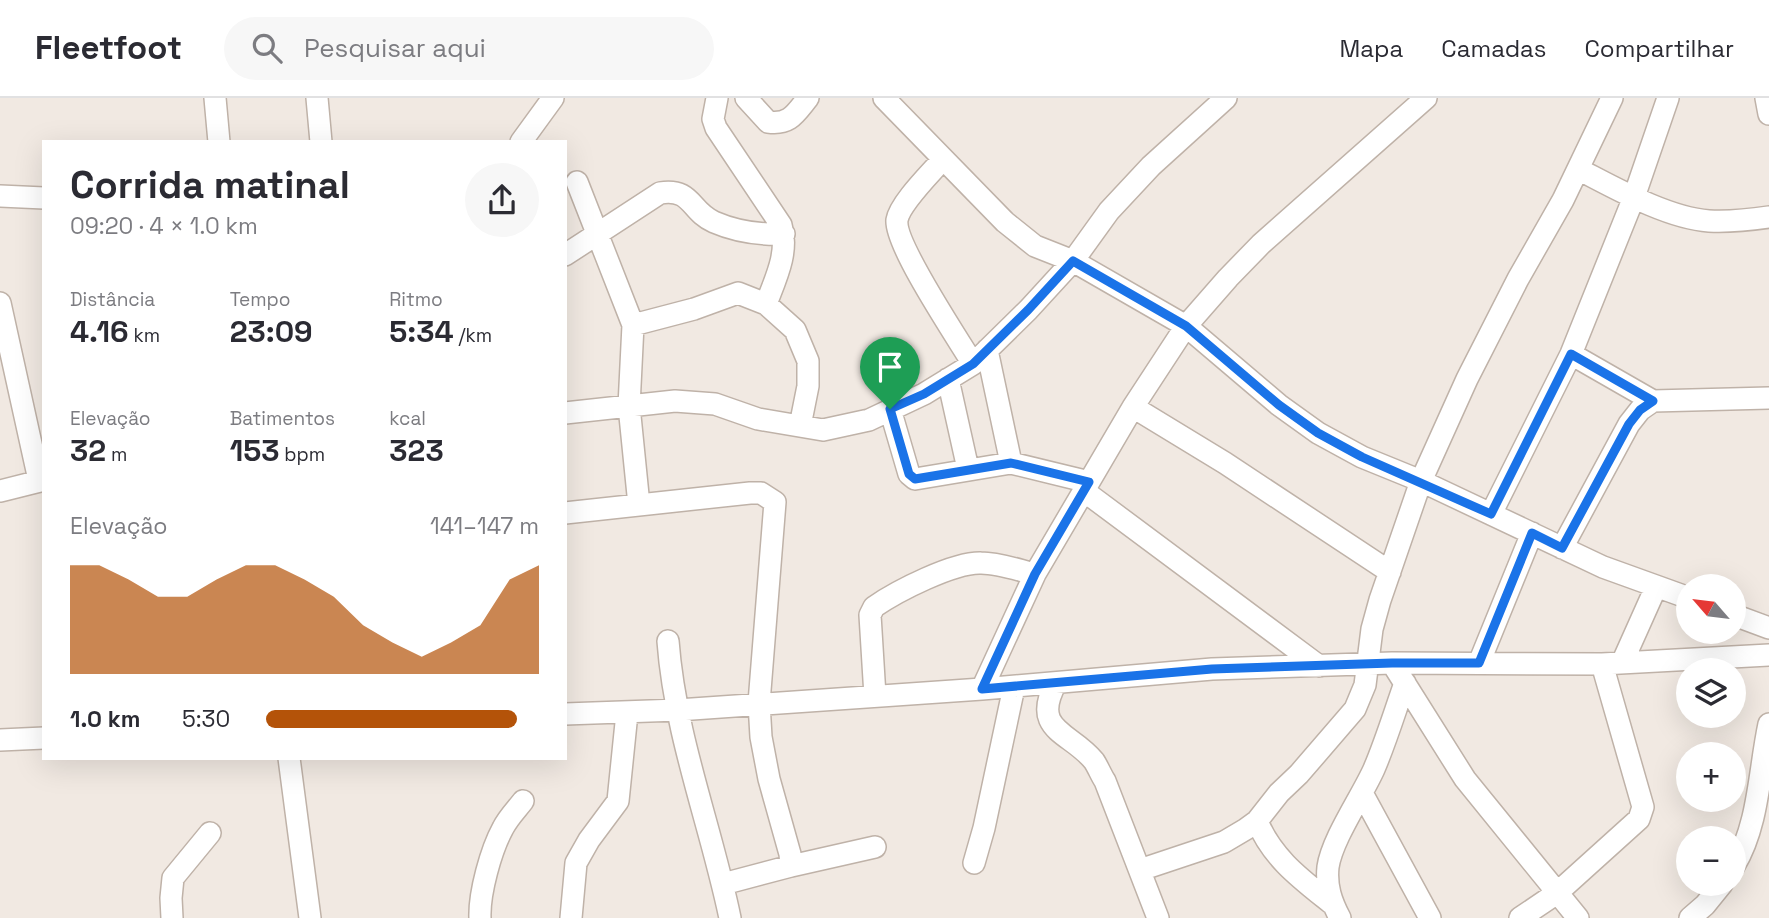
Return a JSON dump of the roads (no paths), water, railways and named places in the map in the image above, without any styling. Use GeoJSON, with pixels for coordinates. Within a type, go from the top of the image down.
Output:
{"type":"FeatureCollection","features":[{"type":"Feature","properties":{"kind":"street"},"geometry":{"type":"LineString","coordinates":[[215,98],[219,140]]}},
{"type":"Feature","properties":{"kind":"street"},"geometry":{"type":"LineString","coordinates":[[317,98],[321,140]]}},
{"type":"Feature","properties":{"kind":"street"},"geometry":{"type":"LineString","coordinates":[[523,140],[553,98]]}},
{"type":"Feature","properties":{"kind":"street"},"geometry":{"type":"LineString","coordinates":[[717,98],[713,119],[716,128],[781,225],[784,234],[785,246],[766,304]]}},
{"type":"Feature","properties":{"kind":"street"},"geometry":{"type":"LineString","coordinates":[[746,98],[768,122],[781,124],[792,117],[808,98]]}},
{"type":"Feature","properties":{"kind":"street"},"geometry":{"type":"LineString","coordinates":[[884,98],[1005,222],[1035,246],[1073,261],[1186,326],[1279,405],[1318,433],[1362,457],[1421,481],[1603,567],[1676,594]]}},
{"type":"Feature","properties":{"kind":"street"},"geometry":{"type":"LineString","coordinates":[[567,413],[675,401],[716,404],[758,419],[823,430],[869,419],[924,394],[980,357],[1028,310],[1073,261],[1109,211],[1151,166],[1226,98]]}},
{"type":"Feature","properties":{"kind":"street"},"geometry":{"type":"LineString","coordinates":[[982,689],[1035,574],[1133,407],[1186,326],[1261,244],[1426,98]]}},
{"type":"Feature","properties":{"kind":"street"},"geometry":{"type":"LineString","coordinates":[[1140,870],[1224,842],[1258,821],[1279,793],[1354,709],[1365,685],[1372,629],[1421,481],[1467,379],[1578,169],[1612,98]]}},
{"type":"Feature","properties":{"kind":"street"},"geometry":{"type":"LineString","coordinates":[[1491,514],[1571,354],[1634,197],[1668,98]]}},
{"type":"Feature","properties":{"kind":"street"},"geometry":{"type":"LineString","coordinates":[[1766,98],[1769,114]]}},
{"type":"Feature","properties":{"kind":"street"},"geometry":{"type":"LineString","coordinates":[[943,159],[901,209],[897,222],[901,238],[919,276],[980,357],[1011,463]]}},
{"type":"Feature","properties":{"kind":"street"},"geometry":{"type":"LineString","coordinates":[[1578,169],[1666,210],[1707,221],[1769,217]]}},
{"type":"Feature","properties":{"kind":"street"},"geometry":{"type":"LineString","coordinates":[[577,182],[633,325],[629,406],[639,505]]}},
{"type":"Feature","properties":{"kind":"street"},"geometry":{"type":"LineString","coordinates":[[567,254],[660,193],[674,191],[687,197],[697,210],[711,221],[745,232],[784,234]]}},
{"type":"Feature","properties":{"kind":"street"},"geometry":{"type":"LineString","coordinates":[[0,196],[42,198]]}},
{"type":"Feature","properties":{"kind":"street"},"geometry":{"type":"LineString","coordinates":[[633,325],[694,310],[738,293],[766,304],[795,330],[808,361],[808,386],[800,426]]}},
{"type":"Feature","properties":{"kind":"street"},"geometry":{"type":"LineString","coordinates":[[0,303],[5,354],[41,480],[0,491]]}},
{"type":"Feature","properties":{"kind":"street"},"geometry":{"type":"LineString","coordinates":[[1571,354],[1653,401],[1769,398]]}},
{"type":"Feature","properties":{"kind":"street"},"geometry":{"type":"LineString","coordinates":[[948,379],[968,469]]}},
{"type":"Feature","properties":{"kind":"street"},"geometry":{"type":"LineString","coordinates":[[1562,548],[1629,424],[1640,410],[1653,401]]}},
{"type":"Feature","properties":{"kind":"street"},"geometry":{"type":"LineString","coordinates":[[1133,407],[1225,463],[1390,572]]}},
{"type":"Feature","properties":{"kind":"street"},"geometry":{"type":"LineString","coordinates":[[890,409],[911,477],[915,479],[1011,463],[1086,487],[1320,666]]}},
{"type":"Feature","properties":{"kind":"street"},"geometry":{"type":"LineString","coordinates":[[567,513],[750,493],[761,493],[775,502],[759,703],[768,779],[790,854],[791,866]]}},
{"type":"Feature","properties":{"kind":"street"},"geometry":{"type":"LineString","coordinates":[[1479,663],[1532,533]]}},
{"type":"Feature","properties":{"kind":"street"},"geometry":{"type":"LineString","coordinates":[[875,696],[870,615],[874,607],[946,570],[963,565],[982,563],[1035,574]]}},
{"type":"Feature","properties":{"kind":"street"},"geometry":{"type":"LineString","coordinates":[[1520,918],[1557,893],[1639,819],[1643,807],[1612,663],[1656,587]]}},
{"type":"Feature","properties":{"kind":"street"},"geometry":{"type":"LineString","coordinates":[[1746,619],[1769,628]]}},
{"type":"Feature","properties":{"kind":"street"},"geometry":{"type":"LineString","coordinates":[[668,641],[670,675],[730,918]]}},
{"type":"Feature","properties":{"kind":"street"},"geometry":{"type":"LineString","coordinates":[[567,714],[678,710],[1014,687],[1212,669],[1392,663],[1612,663],[1769,655]]}},
{"type":"Feature","properties":{"kind":"street"},"geometry":{"type":"LineString","coordinates":[[1392,663],[1465,779],[1578,918]]}},
{"type":"Feature","properties":{"kind":"street"},"geometry":{"type":"LineString","coordinates":[[1336,910],[1327,882],[1328,863],[1382,750],[1405,682]]}},
{"type":"Feature","properties":{"kind":"street"},"geometry":{"type":"LineString","coordinates":[[1056,683],[1047,699],[1048,715],[1056,729],[1094,761],[1105,781],[1158,918]]}},
{"type":"Feature","properties":{"kind":"street"},"geometry":{"type":"LineString","coordinates":[[974,863],[1014,687]]}},
{"type":"Feature","properties":{"kind":"street"},"geometry":{"type":"LineString","coordinates":[[571,918],[576,863],[589,840],[618,801],[627,713]]}},
{"type":"Feature","properties":{"kind":"street"},"geometry":{"type":"LineString","coordinates":[[1746,839],[1752,821],[1769,724]]}},
{"type":"Feature","properties":{"kind":"street"},"geometry":{"type":"LineString","coordinates":[[0,740],[42,738]]}},
{"type":"Feature","properties":{"kind":"street"},"geometry":{"type":"LineString","coordinates":[[289,760],[310,918]]}},
{"type":"Feature","properties":{"kind":"street"},"geometry":{"type":"LineString","coordinates":[[1362,793],[1430,918]]}},
{"type":"Feature","properties":{"kind":"street"},"geometry":{"type":"LineString","coordinates":[[480,918],[484,885],[494,850],[503,827],[523,801]]}},
{"type":"Feature","properties":{"kind":"street"},"geometry":{"type":"LineString","coordinates":[[1258,821],[1272,851],[1288,869],[1336,910]]}},
{"type":"Feature","properties":{"kind":"street"},"geometry":{"type":"LineString","coordinates":[[172,918],[173,878],[210,833]]}},
{"type":"Feature","properties":{"kind":"street"},"geometry":{"type":"LineString","coordinates":[[723,884],[875,847]]}},
{"type":"Feature","properties":{"kind":"street"},"geometry":{"type":"LineString","coordinates":[[1704,914],[1715,896]]}}]}
